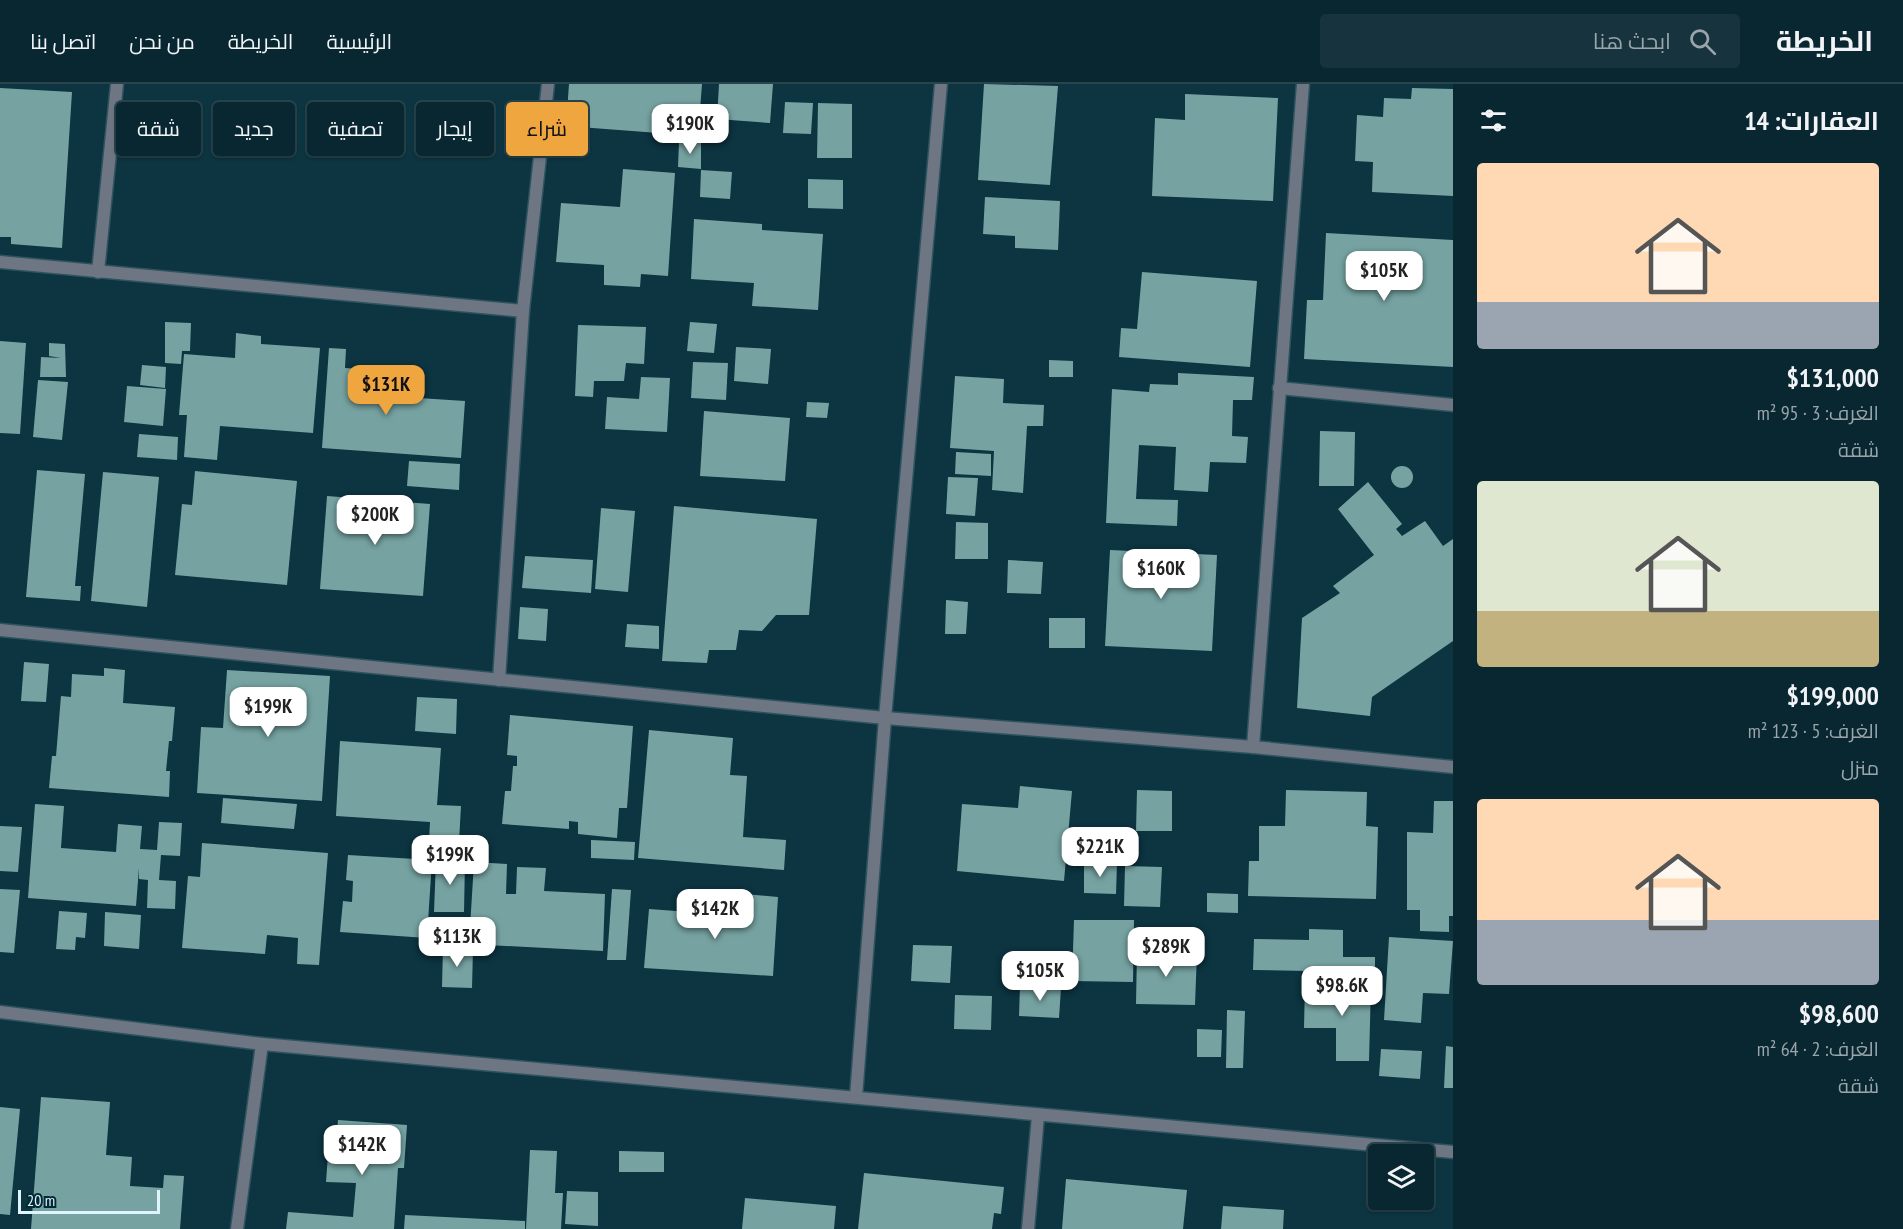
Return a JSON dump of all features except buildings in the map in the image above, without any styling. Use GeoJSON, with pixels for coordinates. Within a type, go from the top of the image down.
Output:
{"type":"FeatureCollection","features":[{"type":"Feature","properties":{"kind":"street"},"geometry":{"type":"LineString","coordinates":[[98,272],[117,84]]}},
{"type":"Feature","properties":{"kind":"street"},"geometry":{"type":"LineString","coordinates":[[499,680],[524,311],[548,84]]}},
{"type":"Feature","properties":{"kind":"street"},"geometry":{"type":"LineString","coordinates":[[855,1097],[885,718],[941,84]]}},
{"type":"Feature","properties":{"kind":"street"},"geometry":{"type":"LineString","coordinates":[[1253,747],[1303,84]]}},
{"type":"Feature","properties":{"kind":"street"},"geometry":{"type":"LineString","coordinates":[[0,262],[524,311]]}},
{"type":"Feature","properties":{"kind":"street"},"geometry":{"type":"LineString","coordinates":[[1279,388],[1453,405]]}},
{"type":"Feature","properties":{"kind":"street"},"geometry":{"type":"LineString","coordinates":[[0,630],[885,718],[1253,747],[1453,767]]}},
{"type":"Feature","properties":{"kind":"street"},"geometry":{"type":"LineString","coordinates":[[0,1012],[262,1044],[1453,1152]]}},
{"type":"Feature","properties":{"kind":"street"},"geometry":{"type":"LineString","coordinates":[[237,1229],[262,1044]]}},
{"type":"Feature","properties":{"kind":"street"},"geometry":{"type":"LineString","coordinates":[[1028,1229],[1038,1116]]}}]}
